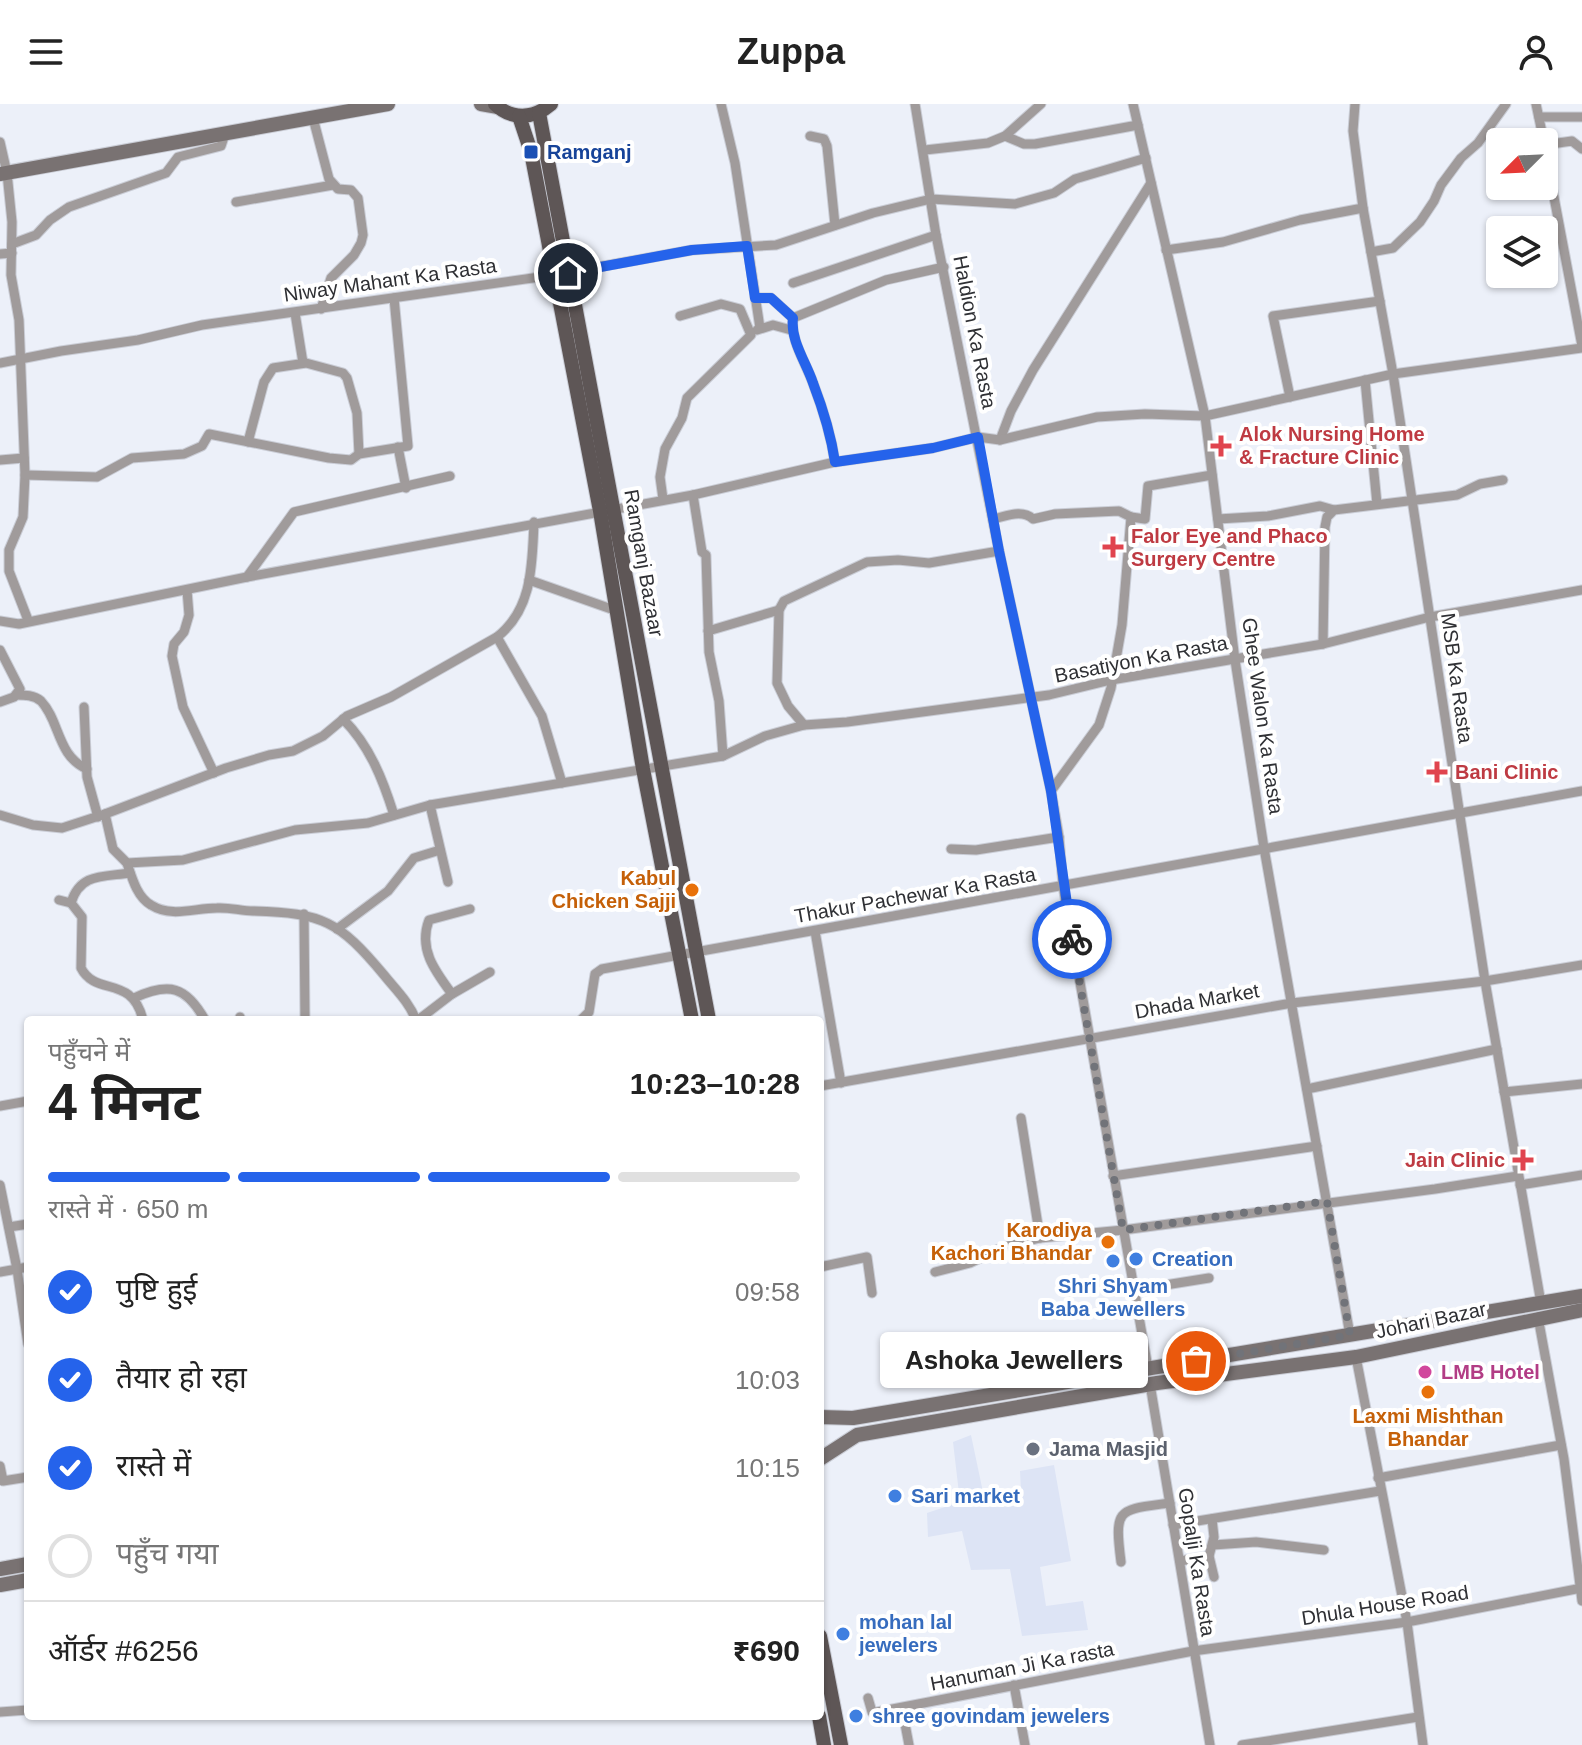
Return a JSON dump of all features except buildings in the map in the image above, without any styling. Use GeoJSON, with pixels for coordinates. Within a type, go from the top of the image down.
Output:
{"type":"FeatureCollection","features":[{"type":"Feature","properties":{"kind":"main road"},"geometry":{"type":"LineString","coordinates":[[496,106],[519,116],[545,108]]}},
{"type":"Feature","properties":{"kind":"main road","name":"Ramganj Bazaar"},"geometry":{"type":"LineString","coordinates":[[545,108],[561,274]]}},
{"type":"Feature","properties":{"kind":"main road","name":"Ramganj Bazaar"},"geometry":{"type":"LineString","coordinates":[[519,116],[561,274],[708,1016]]}},
{"type":"Feature","properties":{"kind":"main road","name":"Ramganj Bazaar"},"geometry":{"type":"LineString","coordinates":[[607,510],[617,611],[643,769],[691,1016]]}},
{"type":"Feature","properties":{"kind":"main road"},"geometry":{"type":"LineString","coordinates":[[824,1657],[841,1745]]}},
{"type":"Feature","properties":{"kind":"main road"},"geometry":{"type":"LineString","coordinates":[[820,1720],[824,1745]]}},
{"type":"Feature","properties":{"kind":"street"},"geometry":{"type":"LineString","coordinates":[[3,173],[388,104]]}},
{"type":"Feature","properties":{"kind":"street"},"geometry":{"type":"LineString","coordinates":[[481,104],[496,106]]}},
{"type":"Feature","properties":{"kind":"street"},"geometry":{"type":"LineString","coordinates":[[721,104],[735,163],[760,328]]}},
{"type":"Feature","properties":{"kind":"street","name":"Haldion Ka Rasta"},"geometry":{"type":"LineString","coordinates":[[915,104],[925,150],[936,235],[1051,791],[1063,886],[1149,1376]]}},
{"type":"Feature","properties":{"kind":"street"},"geometry":{"type":"LineString","coordinates":[[925,150],[988,143],[1005,136],[1041,104]]}},
{"type":"Feature","properties":{"kind":"street","name":"Ghee Walon Ka Rasta"},"geometry":{"type":"LineString","coordinates":[[1133,104],[1205,416],[1235,660],[1264,848],[1350,1335]]}},
{"type":"Feature","properties":{"kind":"street","name":"MSB Ka Rasta"},"geometry":{"type":"LineString","coordinates":[[1355,104],[1353,131],[1363,208],[1393,374],[1458,813],[1561,1445],[1582,1601]]}},
{"type":"Feature","properties":{"kind":"street"},"geometry":{"type":"LineString","coordinates":[[1371,252],[1393,248],[1420,222],[1441,185],[1461,158],[1478,143],[1506,104]]}},
{"type":"Feature","properties":{"kind":"street"},"geometry":{"type":"LineString","coordinates":[[1536,104],[1541,128]]}},
{"type":"Feature","properties":{"kind":"street"},"geometry":{"type":"LineString","coordinates":[[1539,117],[1582,117]]}},
{"type":"Feature","properties":{"kind":"street"},"geometry":{"type":"LineString","coordinates":[[313,118],[326,172],[333,185]]}},
{"type":"Feature","properties":{"kind":"street"},"geometry":{"type":"LineString","coordinates":[[1005,136],[1024,144],[1035,144],[1138,125]]}},
{"type":"Feature","properties":{"kind":"street"},"geometry":{"type":"LineString","coordinates":[[0,254],[36,235],[69,207],[166,173],[178,157],[221,146],[225,134]]}},
{"type":"Feature","properties":{"kind":"street"},"geometry":{"type":"LineString","coordinates":[[810,136],[824,139],[827,146],[835,225]]}},
{"type":"Feature","properties":{"kind":"street"},"geometry":{"type":"LineString","coordinates":[[1558,142],[1572,141],[1582,149]]}},
{"type":"Feature","properties":{"kind":"street"},"geometry":{"type":"LineString","coordinates":[[0,142],[12,248],[11,275],[19,320],[25,475],[23,517],[4,562],[28,620]]}},
{"type":"Feature","properties":{"kind":"street","name":"Niway Mahant Ka Rasta"},"geometry":{"type":"LineString","coordinates":[[0,363],[230,321],[561,274],[692,250],[776,245],[931,199],[1015,204],[1054,193],[1075,179],[1146,158]]}},
{"type":"Feature","properties":{"kind":"street"},"geometry":{"type":"LineString","coordinates":[[1000,440],[1011,411],[1033,370],[1151,183]]}},
{"type":"Feature","properties":{"kind":"street"},"geometry":{"type":"LineString","coordinates":[[236,202],[333,185],[355,192],[363,235],[359,249],[331,278],[321,309]]}},
{"type":"Feature","properties":{"kind":"street"},"geometry":{"type":"LineString","coordinates":[[0,621],[19,624],[534,522],[693,495],[835,462],[933,448],[978,437],[1000,440],[1097,417],[1145,414],[1205,416],[1393,374],[1582,347],[1578,301],[1556,200]]}},
{"type":"Feature","properties":{"kind":"street"},"geometry":{"type":"LineString","coordinates":[[1166,250],[1223,242],[1300,220],[1363,208]]}},
{"type":"Feature","properties":{"kind":"street"},"geometry":{"type":"LineString","coordinates":[[793,283],[936,235]]}},
{"type":"Feature","properties":{"kind":"street"},"geometry":{"type":"LineString","coordinates":[[793,318],[886,280],[944,267]]}},
{"type":"Feature","properties":{"kind":"street"},"geometry":{"type":"LineString","coordinates":[[25,475],[97,477],[132,458],[184,454],[202,446],[209,434],[351,460],[359,454],[408,446],[394,298]]}},
{"type":"Feature","properties":{"kind":"street"},"geometry":{"type":"LineString","coordinates":[[755,298],[771,298],[793,318]]}},
{"type":"Feature","properties":{"kind":"street"},"geometry":{"type":"LineString","coordinates":[[1290,397],[1273,316],[1380,301]]}},
{"type":"Feature","properties":{"kind":"street"},"geometry":{"type":"LineString","coordinates":[[680,316],[721,304],[740,309],[751,335]]}},
{"type":"Feature","properties":{"kind":"street"},"geometry":{"type":"LineString","coordinates":[[295,313],[303,363]]}},
{"type":"Feature","properties":{"kind":"street"},"geometry":{"type":"LineString","coordinates":[[793,318],[791,330],[813,382],[832,441],[835,462]]}},
{"type":"Feature","properties":{"kind":"street"},"geometry":{"type":"LineString","coordinates":[[663,499],[660,477],[665,449],[682,418],[687,398],[760,328],[773,325],[791,330]]}},
{"type":"Feature","properties":{"kind":"street"},"geometry":{"type":"LineString","coordinates":[[248,442],[264,382],[273,368],[303,363],[338,371],[347,378],[357,413],[359,454]]}},
{"type":"Feature","properties":{"kind":"street"},"geometry":{"type":"LineString","coordinates":[[1365,380],[1377,504]]}},
{"type":"Feature","properties":{"kind":"street"},"geometry":{"type":"LineString","coordinates":[[398,447],[406,488]]}},
{"type":"Feature","properties":{"kind":"street"},"geometry":{"type":"LineString","coordinates":[[0,460],[24,458]]}},
{"type":"Feature","properties":{"kind":"street"},"geometry":{"type":"LineString","coordinates":[[993,519],[1020,513],[1033,519],[1055,514],[1119,511],[1145,519],[1148,486],[1212,475]]}},
{"type":"Feature","properties":{"kind":"street"},"geometry":{"type":"LineString","coordinates":[[247,577],[294,512],[450,476]]}},
{"type":"Feature","properties":{"kind":"street"},"geometry":{"type":"LineString","coordinates":[[1218,519],[1268,516],[1320,506],[1334,510],[1457,495],[1480,484],[1503,480]]}},
{"type":"Feature","properties":{"kind":"street"},"geometry":{"type":"LineString","coordinates":[[693,495],[702,552],[706,555],[709,652],[719,701],[723,756]]}},
{"type":"Feature","properties":{"kind":"street"},"geometry":{"type":"LineString","coordinates":[[1323,644],[1325,527],[1327,517],[1334,510]]}},
{"type":"Feature","properties":{"kind":"street"},"geometry":{"type":"LineString","coordinates":[[1051,791],[1099,725],[1122,625],[1131,517]]}},
{"type":"Feature","properties":{"kind":"street"},"geometry":{"type":"LineString","coordinates":[[0,815],[33,825],[62,828],[214,773],[269,755],[293,751],[323,736],[343,719],[391,697],[512,626],[519,614],[533,567],[534,522]]}},
{"type":"Feature","properties":{"kind":"street"},"geometry":{"type":"LineString","coordinates":[[804,725],[788,706],[777,683],[779,610],[784,601],[867,562],[898,560],[929,563],[999,551]]}},
{"type":"Feature","properties":{"kind":"street"},"geometry":{"type":"LineString","coordinates":[[529,580],[617,611]]}},
{"type":"Feature","properties":{"kind":"street"},"geometry":{"type":"LineString","coordinates":[[187,590],[189,615],[184,632],[174,644],[172,656],[183,707],[214,773]]}},
{"type":"Feature","properties":{"kind":"street","name":"Basatiyon Ka Rasta"},"geometry":{"type":"LineString","coordinates":[[71,903],[75,891],[86,880],[128,868],[183,860],[295,830],[368,823],[430,805],[723,756],[765,736],[804,725],[1049,695],[1111,680],[1323,644],[1430,617],[1582,590]]}},
{"type":"Feature","properties":{"kind":"street"},"geometry":{"type":"LineString","coordinates":[[708,631],[779,610]]}},
{"type":"Feature","properties":{"kind":"street"},"geometry":{"type":"LineString","coordinates":[[497,637],[542,716],[562,783]]}},
{"type":"Feature","properties":{"kind":"street"},"geometry":{"type":"LineString","coordinates":[[0,650],[19,682],[20,689],[16,695]]}},
{"type":"Feature","properties":{"kind":"street"},"geometry":{"type":"LineString","coordinates":[[0,702],[16,695],[31,696],[41,701],[67,751],[76,764],[87,769]]}},
{"type":"Feature","properties":{"kind":"street"},"geometry":{"type":"LineString","coordinates":[[84,707],[87,769],[101,816],[113,849],[149,905],[179,913],[219,907],[304,914],[337,929],[360,946],[410,1005],[415,1016]]}},
{"type":"Feature","properties":{"kind":"street"},"geometry":{"type":"LineString","coordinates":[[343,719],[356,732],[371,756],[394,815]]}},
{"type":"Feature","properties":{"kind":"street","name":"Thakur Pachewar Ka Rasta"},"geometry":{"type":"LineString","coordinates":[[589,1012],[595,974],[602,969],[1582,791]]}},
{"type":"Feature","properties":{"kind":"street"},"geometry":{"type":"LineString","coordinates":[[430,805],[448,882]]}},
{"type":"Feature","properties":{"kind":"street"},"geometry":{"type":"LineString","coordinates":[[951,849],[976,850],[1059,837]]}},
{"type":"Feature","properties":{"kind":"street"},"geometry":{"type":"LineString","coordinates":[[337,929],[388,891],[414,858],[440,850]]}},
{"type":"Feature","properties":{"kind":"street"},"geometry":{"type":"LineString","coordinates":[[59,900],[71,903],[82,917],[81,968],[84,974],[134,998],[141,1016]]}},
{"type":"Feature","properties":{"kind":"street"},"geometry":{"type":"LineString","coordinates":[[452,994],[430,962],[425,929],[435,916],[470,909]]}},
{"type":"Feature","properties":{"kind":"street"},"geometry":{"type":"LineString","coordinates":[[304,914],[305,1016]]}},
{"type":"Feature","properties":{"kind":"street"},"geometry":{"type":"LineString","coordinates":[[815,931],[841,1083]]}},
{"type":"Feature","properties":{"kind":"street","name":"Dhada Market"},"geometry":{"type":"LineString","coordinates":[[824,1085],[1292,1003],[1485,981],[1582,965]]}},
{"type":"Feature","properties":{"kind":"street"},"geometry":{"type":"LineString","coordinates":[[422,1016],[490,972]]}},
{"type":"Feature","properties":{"kind":"street"},"geometry":{"type":"LineString","coordinates":[[134,998],[159,989],[182,991],[191,998],[202,1016]]}},
{"type":"Feature","properties":{"kind":"street"},"geometry":{"type":"LineString","coordinates":[[585,1016],[589,1012],[593,1016]]}},
{"type":"Feature","properties":{"kind":"street"},"geometry":{"type":"LineString","coordinates":[[1307,1089],[1497,1049]]}},
{"type":"Feature","properties":{"kind":"street"},"geometry":{"type":"LineString","coordinates":[[1504,1092],[1582,1084]]}},
{"type":"Feature","properties":{"kind":"street"},"geometry":{"type":"LineString","coordinates":[[0,1106],[24,1102]]}},
{"type":"Feature","properties":{"kind":"street"},"geometry":{"type":"LineString","coordinates":[[1021,1118],[1040,1238]]}},
{"type":"Feature","properties":{"kind":"street"},"geometry":{"type":"LineString","coordinates":[[1113,1176],[1317,1146]]}},
{"type":"Feature","properties":{"kind":"street"},"geometry":{"type":"LineString","coordinates":[[935,1272],[970,1263],[1003,1247],[1040,1238],[1123,1230],[1327,1201],[1582,1175]]}},
{"type":"Feature","properties":{"kind":"street"},"geometry":{"type":"LineString","coordinates":[[0,1188],[23,1268],[0,1272]]}},
{"type":"Feature","properties":{"kind":"street"},"geometry":{"type":"LineString","coordinates":[[9,1227],[24,1225]]}},
{"type":"Feature","properties":{"kind":"street"},"geometry":{"type":"LineString","coordinates":[[824,1266],[867,1257],[872,1293]]}},
{"type":"Feature","properties":{"kind":"street"},"geometry":{"type":"LineString","coordinates":[[1134,1290],[1209,1278]]}},
{"type":"Feature","properties":{"kind":"street","name":"Johari Bazar"},"geometry":{"type":"LineString","coordinates":[[824,1417],[853,1418],[1149,1376],[1356,1357],[1540,1310],[1582,1296]]}},
{"type":"Feature","properties":{"kind":"street","name":"Johari Bazar"},"geometry":{"type":"LineString","coordinates":[[824,1456],[857,1435],[1350,1335],[1540,1310],[1582,1310]]}},
{"type":"Feature","properties":{"kind":"street"},"geometry":{"type":"LineString","coordinates":[[1356,1357],[1407,1622],[1423,1745]]}},
{"type":"Feature","properties":{"kind":"street","name":"Gopalji Ka Rasta"},"geometry":{"type":"LineString","coordinates":[[1149,1376],[1210,1745]]}},
{"type":"Feature","properties":{"kind":"street"},"geometry":{"type":"LineString","coordinates":[[1378,1478],[1561,1445]]}},
{"type":"Feature","properties":{"kind":"street"},"geometry":{"type":"LineString","coordinates":[[0,1466],[3,1481],[24,1478]]}},
{"type":"Feature","properties":{"kind":"street"},"geometry":{"type":"LineString","coordinates":[[1173,1525],[1380,1491]]}},
{"type":"Feature","properties":{"kind":"street"},"geometry":{"type":"LineString","coordinates":[[1121,1562],[1117,1528],[1120,1517],[1132,1508],[1170,1503]]}},
{"type":"Feature","properties":{"kind":"street"},"geometry":{"type":"LineString","coordinates":[[1212,1519],[1213,1545],[1209,1556],[1214,1577]]}},
{"type":"Feature","properties":{"kind":"street"},"geometry":{"type":"LineString","coordinates":[[1213,1545],[1256,1542],[1324,1550]]}},
{"type":"Feature","properties":{"kind":"street"},"geometry":{"type":"LineString","coordinates":[[1180,1561],[1209,1556]]}},
{"type":"Feature","properties":{"kind":"street"},"geometry":{"type":"LineString","coordinates":[[0,1569],[24,1565]]}},
{"type":"Feature","properties":{"kind":"street"},"geometry":{"type":"LineString","coordinates":[[0,1585],[24,1581]]}},
{"type":"Feature","properties":{"kind":"street","name":"Dhula House Road"},"geometry":{"type":"LineString","coordinates":[[1193,1651],[1407,1622],[1581,1589]]}},
{"type":"Feature","properties":{"kind":"street","name":"Hanuman Ji Ka rasta"},"geometry":{"type":"LineString","coordinates":[[868,1698],[872,1712],[902,1708],[1193,1651]]}},
{"type":"Feature","properties":{"kind":"street"},"geometry":{"type":"LineString","coordinates":[[1014,1685],[1025,1745]]}},
{"type":"Feature","properties":{"kind":"street"},"geometry":{"type":"LineString","coordinates":[[902,1708],[909,1745]]}},
{"type":"Feature","properties":{"kind":"street"},"geometry":{"type":"LineString","coordinates":[[0,1712],[24,1710]]}},
{"type":"Feature","properties":{"kind":"street"},"geometry":{"type":"LineString","coordinates":[[1242,1745],[1418,1717]]}},
{"type":"Feature","properties":{"kind":"shaded area"},"geometry":{"type":"Polygon","coordinates":[[[971,1435],[984,1497],[1021,1491],[1020,1471],[1054,1465],[1071,1561],[1040,1567],[1046,1606],[1083,1601],[1088,1630],[1022,1636],[1010,1569],[971,1570],[962,1531],[928,1537],[927,1513],[960,1502],[953,1442],[971,1435]]]}},
{"type":"Feature","properties":{"kind":"way so far"},"geometry":{"type":"LineString","coordinates":[[1072,939],[1123,1230],[1327,1201],[1350,1335],[1196,1361]]}},
{"type":"Feature","properties":{"kind":"place","name":"Ramganj"},"geometry":{"type":"Point","coordinates":[531,152]}},
{"type":"Feature","properties":{"kind":"place","name":"Alok Nursing Home & Fracture Clinic"},"geometry":{"type":"Point","coordinates":[1221,446]}},
{"type":"Feature","properties":{"kind":"place","name":"Falor Eye and Phaco Surgery Centre"},"geometry":{"type":"Point","coordinates":[1113,547]}},
{"type":"Feature","properties":{"kind":"place","name":"Bani Clinic"},"geometry":{"type":"Point","coordinates":[1437,772]}},
{"type":"Feature","properties":{"kind":"place","name":"Kabul Chicken Sajji"},"geometry":{"type":"Point","coordinates":[692,890]}},
{"type":"Feature","properties":{"kind":"place","name":"Jain Clinic"},"geometry":{"type":"Point","coordinates":[1523,1160]}},
{"type":"Feature","properties":{"kind":"place","name":"Karodiya Kachori Bhandar"},"geometry":{"type":"Point","coordinates":[1108,1242]}},
{"type":"Feature","properties":{"kind":"place","name":"Creation"},"geometry":{"type":"Point","coordinates":[1136,1259]}},
{"type":"Feature","properties":{"kind":"place","name":"Shri Shyam Baba Jewellers"},"geometry":{"type":"Point","coordinates":[1113,1261]}},
{"type":"Feature","properties":{"kind":"place","name":"Ashoka Jewellers"},"geometry":{"type":"Point","coordinates":[1196,1361]}},
{"type":"Feature","properties":{"kind":"place","name":"LMB Hotel"},"geometry":{"type":"Point","coordinates":[1425,1372]}},
{"type":"Feature","properties":{"kind":"place","name":"Laxmi Mishthan Bhandar"},"geometry":{"type":"Point","coordinates":[1428,1392]}},
{"type":"Feature","properties":{"kind":"place","name":"Jama Masjid"},"geometry":{"type":"Point","coordinates":[1033,1449]}},
{"type":"Feature","properties":{"kind":"place","name":"Sari market"},"geometry":{"type":"Point","coordinates":[895,1496]}},
{"type":"Feature","properties":{"kind":"place","name":"mohan lal jewelers"},"geometry":{"type":"Point","coordinates":[843,1634]}},
{"type":"Feature","properties":{"kind":"place","name":"shree govindam jewelers"},"geometry":{"type":"Point","coordinates":[856,1716]}},
{"type":"Feature","properties":{"kind":"route"},"geometry":{"type":"LineString","coordinates":[[568,273],[692,250],[747,246],[755,298],[771,298],[793,318],[791,330],[813,382],[832,441],[835,462],[933,448],[978,437],[999,551],[1051,791],[1072,939]]}}]}
